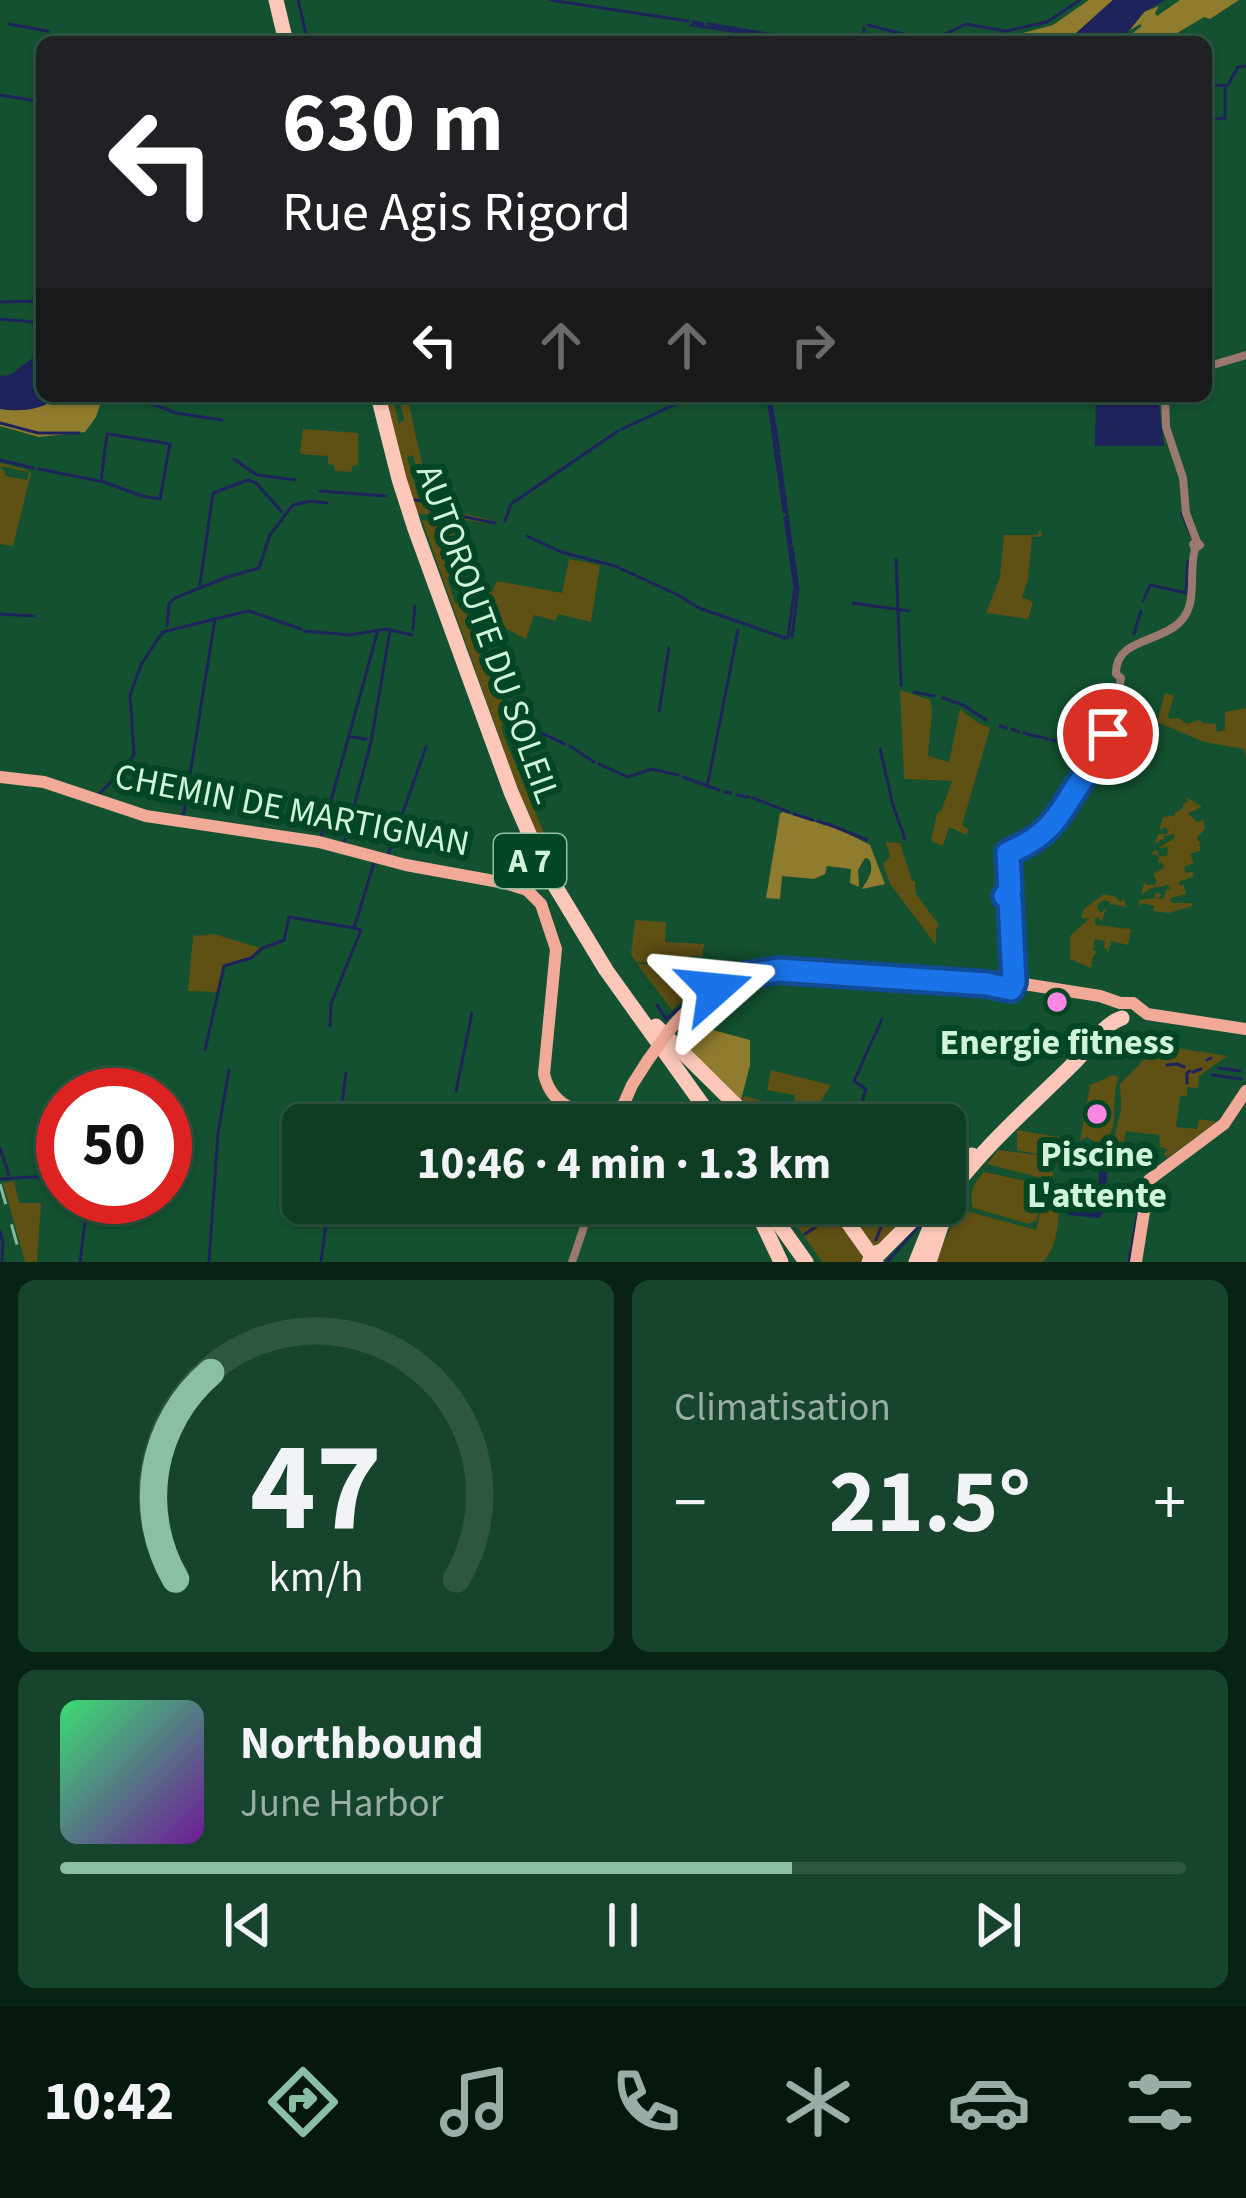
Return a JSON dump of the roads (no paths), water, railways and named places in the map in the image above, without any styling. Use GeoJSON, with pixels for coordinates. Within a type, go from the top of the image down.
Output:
{"type":"FeatureCollection","features":[{"type":"Feature","properties":{"kind":"highway"},"geometry":{"type":"LineString","coordinates":[[281,0],[290,36]]}},
{"type":"Feature","properties":{"kind":"highway","name":"AUTOROUTE DU SOLEIL"},"geometry":{"type":"LineString","coordinates":[[369,402],[403,523],[524,848],[568,928],[690,1104]]}},
{"type":"Feature","properties":{"kind":"highway","name":"AUTOROUTE DU SOLEIL"},"geometry":{"type":"LineString","coordinates":[[380,402],[406,501],[520,815],[559,895],[606,970],[702,1104]]}},
{"type":"Feature","properties":{"kind":"highway"},"geometry":{"type":"LineString","coordinates":[[606,970],[735,1104]]}},
{"type":"Feature","properties":{"kind":"highway"},"geometry":{"type":"LineString","coordinates":[[966,1174],[1053,1072],[1117,1020]]}},
{"type":"Feature","properties":{"kind":"highway"},"geometry":{"type":"LineString","coordinates":[[966,1166],[1117,1020]]}},
{"type":"Feature","properties":{"kind":"highway"},"geometry":{"type":"LineString","coordinates":[[966,1160],[993,1140]]}},
{"type":"Feature","properties":{"kind":"highway"},"geometry":{"type":"LineString","coordinates":[[929,1262],[955,1197],[993,1140]]}},
{"type":"Feature","properties":{"kind":"highway"},"geometry":{"type":"LineString","coordinates":[[763,1224],[781,1262]]}},
{"type":"Feature","properties":{"kind":"highway"},"geometry":{"type":"LineString","coordinates":[[781,1224],[811,1262]]}},
{"type":"Feature","properties":{"kind":"highway"},"geometry":{"type":"LineString","coordinates":[[787,1224],[811,1262]]}},
{"type":"Feature","properties":{"kind":"highway"},"geometry":{"type":"LineString","coordinates":[[849,1224],[875,1258],[908,1224]]}},
{"type":"Feature","properties":{"kind":"highway"},"geometry":{"type":"LineString","coordinates":[[916,1262],[932,1224]]}},
{"type":"Feature","properties":{"kind":"main road","name":"CHEMIN DE MARTIGNAN"},"geometry":{"type":"LineString","coordinates":[[0,777],[44,782],[136,814],[319,842],[527,890],[541,904],[556,949],[544,1064],[546,1083],[561,1104]]}},
{"type":"Feature","properties":{"kind":"main road","name":"CHEMIN DE MARTIGNAN"},"geometry":{"type":"LineString","coordinates":[[621,1104],[648,1060],[693,1005],[715,989],[759,972],[794,970],[1019,987],[1092,996],[1117,1020],[1244,1030]]}},
{"type":"Feature","properties":{"kind":"main road"},"geometry":{"type":"LineString","coordinates":[[1136,1262],[1145,1202],[1156,1179],[1226,1120],[1246,1090]]}},
{"type":"Feature","properties":{"kind":"street"},"geometry":{"type":"LineString","coordinates":[[1212,365],[1246,355]]}},
{"type":"Feature","properties":{"kind":"street"},"geometry":{"type":"LineString","coordinates":[[1019,987],[1008,853],[1049,827],[1096,761],[1115,716],[1119,698],[1115,666],[1124,651],[1161,636],[1190,607],[1196,546],[1183,478],[1166,427],[1166,402]]}},
{"type":"Feature","properties":{"kind":"street"},"geometry":{"type":"LineString","coordinates":[[572,1262],[585,1224]]}},
{"type":"Feature","properties":{"kind":"waterway"},"geometry":{"type":"LineString","coordinates":[[298,0],[307,36]]}},
{"type":"Feature","properties":{"kind":"waterway"},"geometry":{"type":"LineString","coordinates":[[550,0],[688,21]]}},
{"type":"Feature","properties":{"kind":"waterway"},"geometry":{"type":"LineString","coordinates":[[935,36],[966,24],[1006,31],[1047,22],[1080,0]]}},
{"type":"Feature","properties":{"kind":"waterway"},"geometry":{"type":"LineString","coordinates":[[693,22],[703,24]]}},
{"type":"Feature","properties":{"kind":"waterway"},"geometry":{"type":"LineString","coordinates":[[9,24],[48,31]]}},
{"type":"Feature","properties":{"kind":"waterway"},"geometry":{"type":"LineString","coordinates":[[708,24],[774,35]]}},
{"type":"Feature","properties":{"kind":"waterway"},"geometry":{"type":"LineString","coordinates":[[691,25],[763,36]]}},
{"type":"Feature","properties":{"kind":"waterway"},"geometry":{"type":"LineString","coordinates":[[868,25],[911,36]]}},
{"type":"Feature","properties":{"kind":"waterway"},"geometry":{"type":"LineString","coordinates":[[863,36],[864,28]]}},
{"type":"Feature","properties":{"kind":"waterway"},"geometry":{"type":"LineString","coordinates":[[1212,86],[1228,85],[1238,67],[1246,66]]}},
{"type":"Feature","properties":{"kind":"waterway"},"geometry":{"type":"LineString","coordinates":[[1212,119],[1225,118],[1225,86]]}},
{"type":"Feature","properties":{"kind":"waterway"},"geometry":{"type":"LineString","coordinates":[[0,95],[36,101]]}},
{"type":"Feature","properties":{"kind":"waterway"},"geometry":{"type":"LineString","coordinates":[[0,302],[36,301]]}},
{"type":"Feature","properties":{"kind":"waterway"},"geometry":{"type":"LineString","coordinates":[[0,319],[36,321]]}},
{"type":"Feature","properties":{"kind":"waterway"},"geometry":{"type":"LineString","coordinates":[[148,402],[176,413],[222,420]]}},
{"type":"Feature","properties":{"kind":"waterway"},"geometry":{"type":"LineString","coordinates":[[622,429],[680,402]]}},
{"type":"Feature","properties":{"kind":"waterway"},"geometry":{"type":"LineString","coordinates":[[769,402],[784,512]]}},
{"type":"Feature","properties":{"kind":"waterway"},"geometry":{"type":"LineString","coordinates":[[771,402],[779,452]]}},
{"type":"Feature","properties":{"kind":"waterway"},"geometry":{"type":"LineString","coordinates":[[0,423],[38,433],[79,433]]}},
{"type":"Feature","properties":{"kind":"waterway"},"geometry":{"type":"LineString","coordinates":[[505,521],[511,504],[618,431]]}},
{"type":"Feature","properties":{"kind":"waterway"},"geometry":{"type":"LineString","coordinates":[[107,434],[101,481],[160,499],[170,444]]}},
{"type":"Feature","properties":{"kind":"waterway"},"geometry":{"type":"LineString","coordinates":[[108,434],[170,444]]}},
{"type":"Feature","properties":{"kind":"waterway"},"geometry":{"type":"LineString","coordinates":[[779,455],[791,543]]}},
{"type":"Feature","properties":{"kind":"waterway"},"geometry":{"type":"LineString","coordinates":[[234,459],[257,475],[295,480]]}},
{"type":"Feature","properties":{"kind":"waterway"},"geometry":{"type":"LineString","coordinates":[[0,460],[33,468]]}},
{"type":"Feature","properties":{"kind":"waterway"},"geometry":{"type":"LineString","coordinates":[[39,469],[99,481]]}},
{"type":"Feature","properties":{"kind":"waterway"},"geometry":{"type":"LineString","coordinates":[[200,585],[213,493],[248,480],[282,512]]}},
{"type":"Feature","properties":{"kind":"waterway"},"geometry":{"type":"LineString","coordinates":[[320,491],[386,496]]}},
{"type":"Feature","properties":{"kind":"waterway"},"geometry":{"type":"LineString","coordinates":[[415,500],[423,501]]}},
{"type":"Feature","properties":{"kind":"waterway"},"geometry":{"type":"LineString","coordinates":[[426,501],[431,510],[495,523]]}},
{"type":"Feature","properties":{"kind":"waterway"},"geometry":{"type":"LineString","coordinates":[[167,626],[169,604],[175,598],[259,568],[270,535],[293,505],[327,503]]}},
{"type":"Feature","properties":{"kind":"waterway"},"geometry":{"type":"LineString","coordinates":[[1182,514],[1191,536]]}},
{"type":"Feature","properties":{"kind":"waterway"},"geometry":{"type":"LineString","coordinates":[[527,536],[561,552],[615,566],[699,608],[785,638],[795,587],[785,518]]}},
{"type":"Feature","properties":{"kind":"waterway"},"geometry":{"type":"LineString","coordinates":[[792,547],[798,589],[792,637]]}},
{"type":"Feature","properties":{"kind":"waterway"},"geometry":{"type":"LineString","coordinates":[[896,559],[901,685]]}},
{"type":"Feature","properties":{"kind":"waterway"},"geometry":{"type":"LineString","coordinates":[[1143,601],[1150,585],[1186,593],[1188,561]]}},
{"type":"Feature","properties":{"kind":"waterway"},"geometry":{"type":"LineString","coordinates":[[853,603],[909,611]]}},
{"type":"Feature","properties":{"kind":"waterway"},"geometry":{"type":"LineString","coordinates":[[413,629],[415,606]]}},
{"type":"Feature","properties":{"kind":"waterway"},"geometry":{"type":"LineString","coordinates":[[183,818],[215,619],[249,611],[301,629]]}},
{"type":"Feature","properties":{"kind":"waterway"},"geometry":{"type":"LineString","coordinates":[[1134,634],[1141,611]]}},
{"type":"Feature","properties":{"kind":"waterway"},"geometry":{"type":"LineString","coordinates":[[0,614],[34,616]]}},
{"type":"Feature","properties":{"kind":"waterway"},"geometry":{"type":"LineString","coordinates":[[98,795],[134,754],[130,695],[155,643],[163,632],[215,619]]}},
{"type":"Feature","properties":{"kind":"waterway"},"geometry":{"type":"LineString","coordinates":[[305,631],[349,635],[387,629],[412,635]]}},
{"type":"Feature","properties":{"kind":"waterway"},"geometry":{"type":"LineString","coordinates":[[321,837],[378,630]]}},
{"type":"Feature","properties":{"kind":"waterway"},"geometry":{"type":"LineString","coordinates":[[344,844],[371,742],[390,630]]}},
{"type":"Feature","properties":{"kind":"waterway"},"geometry":{"type":"LineString","coordinates":[[707,787],[738,630]]}},
{"type":"Feature","properties":{"kind":"waterway"},"geometry":{"type":"LineString","coordinates":[[659,711],[669,648]]}},
{"type":"Feature","properties":{"kind":"waterway"},"geometry":{"type":"LineString","coordinates":[[914,692],[934,696]]}},
{"type":"Feature","properties":{"kind":"waterway"},"geometry":{"type":"LineString","coordinates":[[943,698],[986,720]]}},
{"type":"Feature","properties":{"kind":"waterway"},"geometry":{"type":"LineString","coordinates":[[1000,726],[1006,728]]}},
{"type":"Feature","properties":{"kind":"waterway"},"geometry":{"type":"LineString","coordinates":[[1012,729],[1019,732]]}},
{"type":"Feature","properties":{"kind":"waterway"},"geometry":{"type":"LineString","coordinates":[[535,730],[565,744]]}},
{"type":"Feature","properties":{"kind":"waterway"},"geometry":{"type":"LineString","coordinates":[[1024,733],[1034,736]]}},
{"type":"Feature","properties":{"kind":"waterway"},"geometry":{"type":"LineString","coordinates":[[1036,736],[1048,739]]}},
{"type":"Feature","properties":{"kind":"waterway"},"geometry":{"type":"LineString","coordinates":[[350,737],[366,739]]}},
{"type":"Feature","properties":{"kind":"waterway"},"geometry":{"type":"LineString","coordinates":[[1052,740],[1080,744],[1092,753]]}},
{"type":"Feature","properties":{"kind":"waterway"},"geometry":{"type":"LineString","coordinates":[[570,746],[594,762]]}},
{"type":"Feature","properties":{"kind":"waterway"},"geometry":{"type":"LineString","coordinates":[[388,855],[426,747]]}},
{"type":"Feature","properties":{"kind":"waterway"},"geometry":{"type":"LineString","coordinates":[[880,749],[905,839]]}},
{"type":"Feature","properties":{"kind":"waterway"},"geometry":{"type":"LineString","coordinates":[[599,764],[628,777],[652,769],[678,775]]}},
{"type":"Feature","properties":{"kind":"waterway"},"geometry":{"type":"LineString","coordinates":[[683,777],[719,790]]}},
{"type":"Feature","properties":{"kind":"waterway"},"geometry":{"type":"LineString","coordinates":[[725,792],[731,793]]}},
{"type":"Feature","properties":{"kind":"waterway"},"geometry":{"type":"LineString","coordinates":[[737,795],[749,797]]}},
{"type":"Feature","properties":{"kind":"waterway"},"geometry":{"type":"LineString","coordinates":[[753,798],[789,812]]}},
{"type":"Feature","properties":{"kind":"waterway"},"geometry":{"type":"LineString","coordinates":[[794,814],[813,820]]}},
{"type":"Feature","properties":{"kind":"waterway"},"geometry":{"type":"LineString","coordinates":[[818,821],[826,824]]}},
{"type":"Feature","properties":{"kind":"waterway"},"geometry":{"type":"LineString","coordinates":[[828,824],[867,840]]}},
{"type":"Feature","properties":{"kind":"waterway"},"geometry":{"type":"LineString","coordinates":[[330,1026],[331,1004],[361,930],[354,928],[374,863]]}},
{"type":"Feature","properties":{"kind":"waterway"},"geometry":{"type":"LineString","coordinates":[[205,1050],[224,966],[284,940],[289,917],[354,928]]}},
{"type":"Feature","properties":{"kind":"waterway"},"geometry":{"type":"LineString","coordinates":[[657,1005],[666,1019],[710,985]]}},
{"type":"Feature","properties":{"kind":"waterway"},"geometry":{"type":"LineString","coordinates":[[456,1091],[472,1013]]}},
{"type":"Feature","properties":{"kind":"waterway"},"geometry":{"type":"LineString","coordinates":[[861,1104],[866,1089],[854,1081],[882,1019]]}},
{"type":"Feature","properties":{"kind":"waterway"},"geometry":{"type":"LineString","coordinates":[[1207,1060],[1211,1058]]}},
{"type":"Feature","properties":{"kind":"waterway"},"geometry":{"type":"LineString","coordinates":[[1167,1065],[1184,1067]]}},
{"type":"Feature","properties":{"kind":"waterway"},"geometry":{"type":"LineString","coordinates":[[1219,1068],[1240,1071]]}},
{"type":"Feature","properties":{"kind":"waterway"},"geometry":{"type":"LineString","coordinates":[[1193,1072],[1201,1069]]}},
{"type":"Feature","properties":{"kind":"waterway"},"geometry":{"type":"LineString","coordinates":[[209,1262],[218,1132],[229,1070]]}},
{"type":"Feature","properties":{"kind":"waterway"},"geometry":{"type":"LineString","coordinates":[[1187,1083],[1190,1071]]}},
{"type":"Feature","properties":{"kind":"waterway"},"geometry":{"type":"LineString","coordinates":[[342,1104],[346,1073]]}},
{"type":"Feature","properties":{"kind":"waterway"},"geometry":{"type":"LineString","coordinates":[[1212,1075],[1241,1079]]}},
{"type":"Feature","properties":{"kind":"waterway"},"geometry":{"type":"LineString","coordinates":[[0,1148],[9,1175]]}},
{"type":"Feature","properties":{"kind":"waterway"},"geometry":{"type":"LineString","coordinates":[[1070,1211],[1099,1212],[1106,1149]]}},
{"type":"Feature","properties":{"kind":"waterway"},"geometry":{"type":"LineString","coordinates":[[0,1179],[36,1177]]}},
{"type":"Feature","properties":{"kind":"waterway"},"geometry":{"type":"LineString","coordinates":[[1129,1262],[1141,1195]]}},
{"type":"Feature","properties":{"kind":"waterway"},"geometry":{"type":"LineString","coordinates":[[80,1262],[85,1224]]}},
{"type":"Feature","properties":{"kind":"waterway"},"geometry":{"type":"LineString","coordinates":[[321,1261],[326,1224]]}},
{"type":"Feature","properties":{"kind":"waterway"},"geometry":{"type":"LineString","coordinates":[[805,1234],[820,1224]]}},
{"type":"Feature","properties":{"kind":"waterway"},"geometry":{"type":"LineString","coordinates":[[876,1240],[882,1224]]}},
{"type":"Feature","properties":{"kind":"waterway"},"geometry":{"type":"LineString","coordinates":[[887,1262],[921,1224]]}},
{"type":"Feature","properties":{"kind":"waterway"},"geometry":{"type":"LineString","coordinates":[[0,1232],[2,1262]]}},
{"type":"Feature","properties":{"kind":"railway"},"geometry":{"type":"LineString","coordinates":[[0,1184],[22,1262]]}},
{"type":"Feature","properties":{"kind":"place","name":"Energie fitness"},"geometry":{"type":"Point","coordinates":[1057,1002]}},
{"type":"Feature","properties":{"kind":"place","name":"Piscine L'attente"},"geometry":{"type":"Point","coordinates":[1097,1114]}}]}
